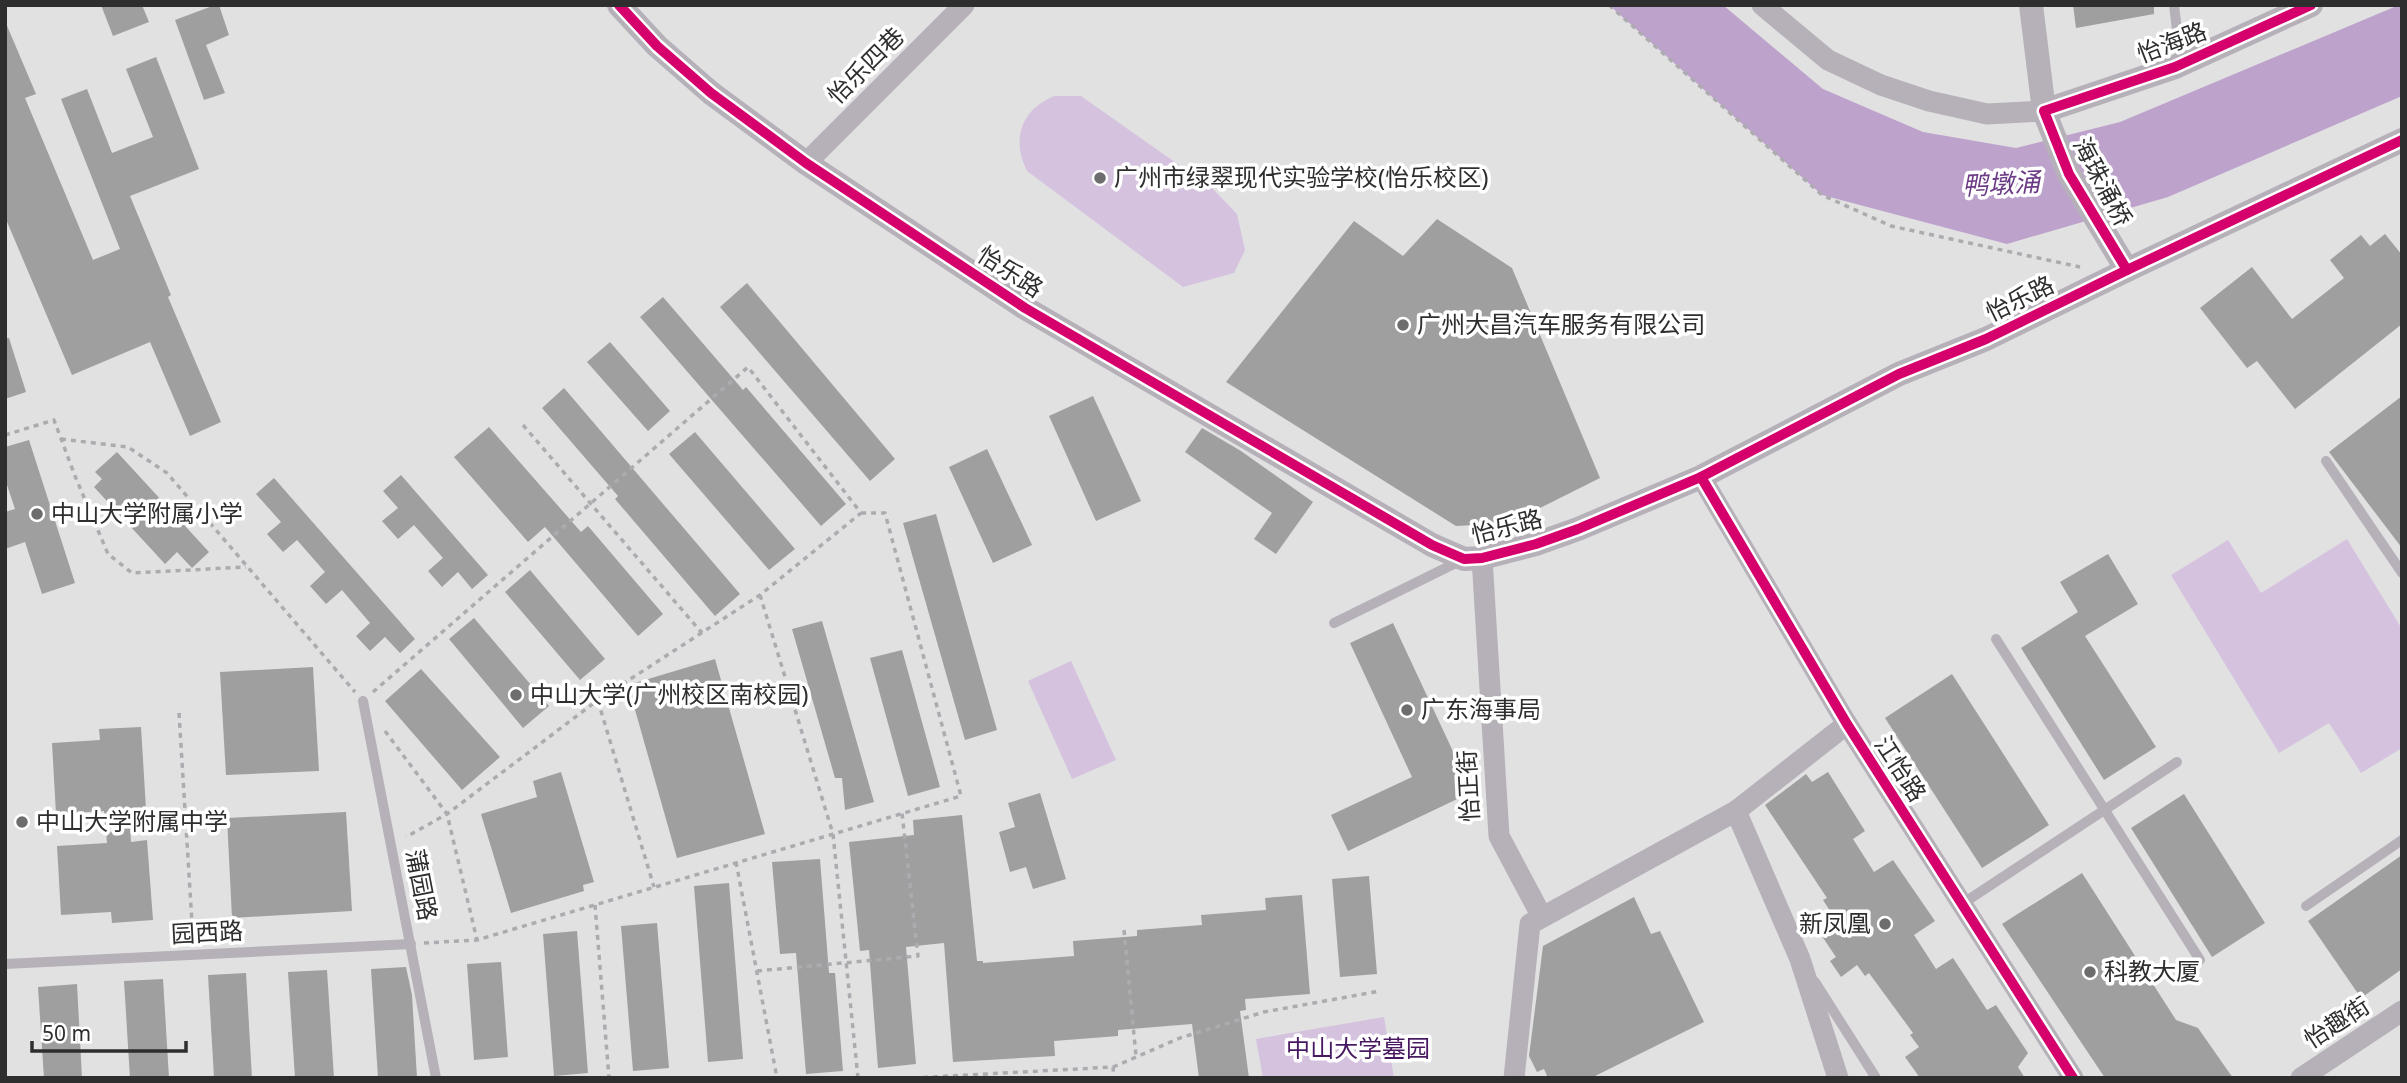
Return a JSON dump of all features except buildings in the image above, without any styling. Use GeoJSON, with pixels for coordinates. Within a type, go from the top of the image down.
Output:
{"type":"FeatureCollection","features":[{"type":"Feature","properties":{"kind":"street","name":"怡乐路"},"geometry":{"type":"LineString","coordinates":[[619,5],[657,46],[762,133],[1025,308],[1432,545],[1473,559],[1536,544],[1578,529],[1701,477],[1899,374],[1986,339],[2402,141]]}},
{"type":"Feature","properties":{"kind":"street","name":"怡乐四巷"},"geometry":{"type":"LineString","coordinates":[[806,163],[964,5]]}},
{"type":"Feature","properties":{"kind":"street","name":"怡海路"},"geometry":{"type":"LineString","coordinates":[[1762,5],[1828,60],[1881,85],[1928,101],[1987,114],[2044,111],[2181,64],[2311,5]]}},
{"type":"Feature","properties":{"kind":"street","name":"海珠涌桥"},"geometry":{"type":"LineString","coordinates":[[2031,5],[2044,111],[2069,174],[2122,272]]}},
{"type":"Feature","properties":{"kind":"street","name":"江怡路"},"geometry":{"type":"LineString","coordinates":[[1701,477],[1847,724],[2073,1078]]}},
{"type":"Feature","properties":{"kind":"street","name":"怡正街"},"geometry":{"type":"LineString","coordinates":[[1473,559],[1499,836],[1542,917]]}},
{"type":"Feature","properties":{"kind":"street"},"geometry":{"type":"LineString","coordinates":[[1514,1078],[1530,924],[1736,811],[1847,724]]}},
{"type":"Feature","properties":{"kind":"street"},"geometry":{"type":"LineString","coordinates":[[1736,811],[1800,959],[1838,1078]]}},
{"type":"Feature","properties":{"kind":"street","name":"怡趣街"},"geometry":{"type":"LineString","coordinates":[[2301,1078],[2402,1012]]}},
{"type":"Feature","properties":{"kind":"lane"},"geometry":{"type":"LineString","coordinates":[[2174,5],[2181,64]]}},
{"type":"Feature","properties":{"kind":"lane"},"geometry":{"type":"LineString","coordinates":[[2326,461],[2402,573]]}},
{"type":"Feature","properties":{"kind":"lane"},"geometry":{"type":"LineString","coordinates":[[1334,623],[1473,559]]}},
{"type":"Feature","properties":{"kind":"lane"},"geometry":{"type":"LineString","coordinates":[[1996,639],[2200,960]]}},
{"type":"Feature","properties":{"kind":"lane","name":"蒲园路"},"geometry":{"type":"LineString","coordinates":[[363,701],[436,1078]]}},
{"type":"Feature","properties":{"kind":"lane"},"geometry":{"type":"LineString","coordinates":[[1962,904],[2177,762]]}},
{"type":"Feature","properties":{"kind":"lane"},"geometry":{"type":"LineString","coordinates":[[2306,906],[2402,840]]}},
{"type":"Feature","properties":{"kind":"lane","name":"园西路"},"geometry":{"type":"LineString","coordinates":[[5,964],[411,944]]}},
{"type":"Feature","properties":{"kind":"lane"},"geometry":{"type":"LineString","coordinates":[[1800,959],[1876,1078]]}},
{"type":"Feature","properties":{"kind":"path"},"geometry":{"type":"LineString","coordinates":[[1609,5],[1822,195],[1891,226],[2122,272]]}},
{"type":"Feature","properties":{"kind":"path"},"geometry":{"type":"LineString","coordinates":[[363,701],[748,367],[861,513]]}},
{"type":"Feature","properties":{"kind":"path"},"geometry":{"type":"LineString","coordinates":[[5,435],[54,420],[108,554],[132,573],[247,567]]}},
{"type":"Feature","properties":{"kind":"path"},"geometry":{"type":"LineString","coordinates":[[523,425],[702,633]]}},
{"type":"Feature","properties":{"kind":"path"},"geometry":{"type":"LineString","coordinates":[[61,439],[128,447],[167,473],[363,701],[447,814],[477,940]]}},
{"type":"Feature","properties":{"kind":"path"},"geometry":{"type":"LineString","coordinates":[[391,844],[447,814],[598,700],[760,595],[861,513],[885,513],[961,796],[477,940],[411,944]]}},
{"type":"Feature","properties":{"kind":"path"},"geometry":{"type":"LineString","coordinates":[[760,595],[833,834],[858,1078]]}},
{"type":"Feature","properties":{"kind":"path"},"geometry":{"type":"LineString","coordinates":[[598,700],[654,887]]}},
{"type":"Feature","properties":{"kind":"path"},"geometry":{"type":"LineString","coordinates":[[178,713],[194,955]]}},
{"type":"Feature","properties":{"kind":"path"},"geometry":{"type":"LineString","coordinates":[[757,971],[918,956],[902,813]]}},
{"type":"Feature","properties":{"kind":"path"},"geometry":{"type":"LineString","coordinates":[[736,862],[777,1078]]}},
{"type":"Feature","properties":{"kind":"path"},"geometry":{"type":"LineString","coordinates":[[595,905],[609,1078]]}},
{"type":"Feature","properties":{"kind":"path"},"geometry":{"type":"LineString","coordinates":[[1124,930],[1136,1056]]}},
{"type":"Feature","properties":{"kind":"path"},"geometry":{"type":"LineString","coordinates":[[913,1078],[1113,1067],[1180,1038],[1264,1012],[1380,991]]}},
{"type":"Feature","properties":{"kind":"path"},"geometry":{"type":"LineString","coordinates":[[1113,1067],[1114,1078]]}},
{"type":"Feature","properties":{"kind":"green space"},"geometry":{"type":"Polygon","coordinates":[[[1054,96],[1081,96],[1213,189],[1237,214],[1245,250],[1234,273],[1183,287],[1027,171],[1020,148],[1022,127],[1034,109],[1054,96]]]}},
{"type":"Feature","properties":{"kind":"green space"},"geometry":{"type":"Polygon","coordinates":[[[2347,539],[2402,629],[2402,748],[2361,773],[2329,723],[2279,753],[2171,575],[2228,540],[2261,593],[2347,539]]]}},
{"type":"Feature","properties":{"kind":"green space"},"geometry":{"type":"Polygon","coordinates":[[[1071,661],[1116,760],[1072,779],[1028,681],[1071,661]]]}},
{"type":"Feature","properties":{"kind":"green space","name":"中山大学墓园"},"geometry":{"type":"Polygon","coordinates":[[[1384,1017],[1394,1078],[1263,1078],[1256,1039],[1384,1017]]]}},
{"type":"Feature","properties":{"kind":"water","name":"鸭墩涌"},"geometry":{"type":"Polygon","coordinates":[[[1609,5],[1723,5],[1823,89],[1923,132],[2016,148],[2120,122],[2399,5],[2402,5],[2402,96],[2168,197],[2007,244],[1822,195],[1609,5]]]}},
{"type":"Feature","properties":{"kind":"cycle path"},"geometry":{"type":"LineString","coordinates":[[619,5],[657,46],[711,93],[806,163],[1025,308],[1432,545],[1464,559],[1482,558],[1536,544],[1701,477],[1899,374],[1986,339],[2402,140]]}},
{"type":"Feature","properties":{"kind":"cycle path"},"geometry":{"type":"LineString","coordinates":[[2127,270],[2069,174],[2044,111],[2175,67],[2311,5]]}},
{"type":"Feature","properties":{"kind":"cycle path"},"geometry":{"type":"LineString","coordinates":[[1701,477],[1847,724],[2073,1078]]}},
{"type":"Feature","properties":{"kind":"place","name":"广州市绿翠现代实验学校(怡乐校区)"},"geometry":{"type":"Point","coordinates":[1100,178]}},
{"type":"Feature","properties":{"kind":"place","name":"广州大昌汽车服务有限公司"},"geometry":{"type":"Point","coordinates":[1403,325]}},
{"type":"Feature","properties":{"kind":"place","name":"中山大学附属小学"},"geometry":{"type":"Point","coordinates":[37,514]}},
{"type":"Feature","properties":{"kind":"place","name":"中山大学(广州校区南校园)"},"geometry":{"type":"Point","coordinates":[516,695]}},
{"type":"Feature","properties":{"kind":"place","name":"广东海事局"},"geometry":{"type":"Point","coordinates":[1407,710]}},
{"type":"Feature","properties":{"kind":"place","name":"中山大学附属中学"},"geometry":{"type":"Point","coordinates":[22,822]}},
{"type":"Feature","properties":{"kind":"place","name":"新凤凰"},"geometry":{"type":"Point","coordinates":[1885,924]}},
{"type":"Feature","properties":{"kind":"place","name":"科教大厦"},"geometry":{"type":"Point","coordinates":[2090,972]}}]}
